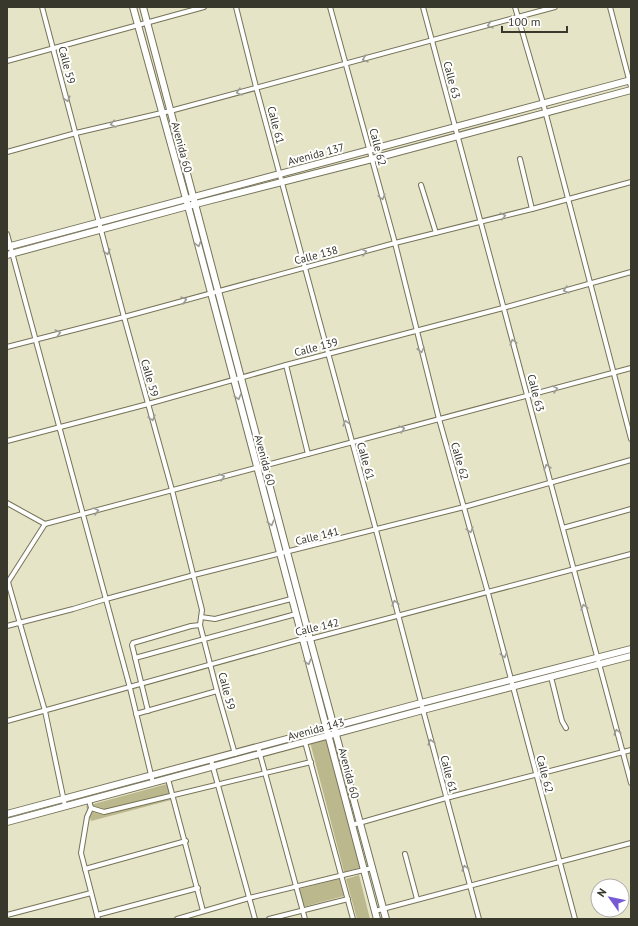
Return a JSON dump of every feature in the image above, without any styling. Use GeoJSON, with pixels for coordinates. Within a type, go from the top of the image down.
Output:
{"type":"FeatureCollection","features":[{"type":"Feature","properties":{"kind":"main road","name":"Avenida 60"},"geometry":{"type":"LineString","coordinates":[[133,7],[188,206],[377,919]]}},
{"type":"Feature","properties":{"kind":"main road","name":"Avenida 60"},"geometry":{"type":"LineString","coordinates":[[142,7],[386,919]]}},
{"type":"Feature","properties":{"kind":"main road","name":"Avenida 137"},"geometry":{"type":"LineString","coordinates":[[9,246],[630,80]]}},
{"type":"Feature","properties":{"kind":"main road","name":"Avenida 137"},"geometry":{"type":"LineString","coordinates":[[10,254],[188,206],[372,160],[546,113],[631,88]]}},
{"type":"Feature","properties":{"kind":"main road","name":"Avenida 143"},"geometry":{"type":"LineString","coordinates":[[335,730],[421,703],[631,649]]}},
{"type":"Feature","properties":{"kind":"main road","name":"Avenida 143"},"geometry":{"type":"LineString","coordinates":[[7,822],[89,800],[211,760],[258,747],[423,710],[631,656]]}},
{"type":"Feature","properties":{"kind":"main road","name":"Avenida 143"},"geometry":{"type":"LineString","coordinates":[[7,814],[64,799],[152,780],[168,779],[305,742],[327,732]]}},
{"type":"Feature","properties":{"kind":"street","name":"Calle 59"},"geometry":{"type":"LineString","coordinates":[[42,7],[194,575],[202,610],[200,625],[235,754]]}},
{"type":"Feature","properties":{"kind":"street"},"geometry":{"type":"LineString","coordinates":[[7,61],[204,7]]}},
{"type":"Feature","properties":{"kind":"street","name":"Calle 61"},"geometry":{"type":"LineString","coordinates":[[236,7],[256,88],[376,530],[479,919]]}},
{"type":"Feature","properties":{"kind":"street","name":"Calle 62"},"geometry":{"type":"LineString","coordinates":[[330,7],[395,243],[439,419],[488,593],[575,919]]}},
{"type":"Feature","properties":{"kind":"street","name":"Calle 63"},"geometry":{"type":"LineString","coordinates":[[423,7],[527,397],[552,483],[631,784]]}},
{"type":"Feature","properties":{"kind":"street"},"geometry":{"type":"LineString","coordinates":[[515,7],[546,113],[631,439]]}},
{"type":"Feature","properties":{"kind":"street"},"geometry":{"type":"LineString","coordinates":[[7,152],[76,133],[170,111],[555,7]]}},
{"type":"Feature","properties":{"kind":"street"},"geometry":{"type":"LineString","coordinates":[[610,7],[631,88]]}},
{"type":"Feature","properties":{"kind":"street"},"geometry":{"type":"LineString","coordinates":[[520,159],[532,209]]}},
{"type":"Feature","properties":{"kind":"street","name":"Calle 138"},"geometry":{"type":"LineString","coordinates":[[7,347],[124,317],[395,243],[568,200],[631,182]]}},
{"type":"Feature","properties":{"kind":"street"},"geometry":{"type":"LineString","coordinates":[[421,185],[436,233]]}},
{"type":"Feature","properties":{"kind":"street"},"geometry":{"type":"LineString","coordinates":[[7,234],[10,254],[35,339],[130,688],[152,780]]}},
{"type":"Feature","properties":{"kind":"street","name":"Calle 139"},"geometry":{"type":"LineString","coordinates":[[7,441],[148,404],[286,364],[503,308],[631,272]]}},
{"type":"Feature","properties":{"kind":"street"},"geometry":{"type":"LineString","coordinates":[[286,364],[308,454]]}},
{"type":"Feature","properties":{"kind":"street"},"geometry":{"type":"LineString","coordinates":[[65,806],[45,711],[8,581],[45,524],[527,397],[631,368]]}},
{"type":"Feature","properties":{"kind":"street","name":"Calle 141"},"geometry":{"type":"LineString","coordinates":[[7,626],[194,575],[280,555],[464,507],[631,460]]}},
{"type":"Feature","properties":{"kind":"street"},"geometry":{"type":"LineString","coordinates":[[7,503],[45,524]]}},
{"type":"Feature","properties":{"kind":"street"},"geometry":{"type":"LineString","coordinates":[[563,528],[631,509]]}},
{"type":"Feature","properties":{"kind":"street","name":"Calle 142"},"geometry":{"type":"LineString","coordinates":[[7,721],[302,640],[488,593],[631,554]]}},
{"type":"Feature","properties":{"kind":"street"},"geometry":{"type":"LineString","coordinates":[[201,617],[215,619],[291,599]]}},
{"type":"Feature","properties":{"kind":"street"},"geometry":{"type":"LineString","coordinates":[[135,658],[296,614]]}},
{"type":"Feature","properties":{"kind":"street"},"geometry":{"type":"LineString","coordinates":[[148,711],[132,643],[200,625]]}},
{"type":"Feature","properties":{"kind":"street"},"geometry":{"type":"LineString","coordinates":[[551,677],[562,721],[566,728]]}},
{"type":"Feature","properties":{"kind":"street"},"geometry":{"type":"LineString","coordinates":[[136,714],[217,691]]}},
{"type":"Feature","properties":{"kind":"street"},"geometry":{"type":"LineString","coordinates":[[305,742],[353,919]]}},
{"type":"Feature","properties":{"kind":"street"},"geometry":{"type":"LineString","coordinates":[[258,747],[304,919]]}},
{"type":"Feature","properties":{"kind":"street"},"geometry":{"type":"LineString","coordinates":[[352,824],[631,750]]}},
{"type":"Feature","properties":{"kind":"street"},"geometry":{"type":"LineString","coordinates":[[211,760],[255,919]]}},
{"type":"Feature","properties":{"kind":"street"},"geometry":{"type":"LineString","coordinates":[[90,808],[95,811],[104,812],[311,762]]}},
{"type":"Feature","properties":{"kind":"street"},"geometry":{"type":"LineString","coordinates":[[168,779],[204,911]]}},
{"type":"Feature","properties":{"kind":"street"},"geometry":{"type":"LineString","coordinates":[[89,800],[90,808],[87,817],[82,853],[97,917],[198,888]]}},
{"type":"Feature","properties":{"kind":"street"},"geometry":{"type":"LineString","coordinates":[[85,869],[186,841]]}},
{"type":"Feature","properties":{"kind":"street"},"geometry":{"type":"LineString","coordinates":[[375,911],[631,843]]}},
{"type":"Feature","properties":{"kind":"street"},"geometry":{"type":"LineString","coordinates":[[405,854],[417,899]]}},
{"type":"Feature","properties":{"kind":"street"},"geometry":{"type":"LineString","coordinates":[[176,919],[190,917],[204,911],[249,898],[372,868]]}},
{"type":"Feature","properties":{"kind":"street"},"geometry":{"type":"LineString","coordinates":[[7,915],[91,893]]}},
{"type":"Feature","properties":{"kind":"street"},"geometry":{"type":"LineString","coordinates":[[269,919],[348,899]]}},
{"type":"Feature","properties":{"kind":"shaded area"},"geometry":{"type":"Polygon","coordinates":[[[329,737],[363,867],[344,872],[310,742],[329,737]]]}},
{"type":"Feature","properties":{"kind":"shaded area"},"geometry":{"type":"Polygon","coordinates":[[[167,784],[171,800],[91,821],[86,806],[167,784]]]}},
{"type":"Feature","properties":{"kind":"shaded area"},"geometry":{"type":"Polygon","coordinates":[[[359,875],[370,919],[357,919],[346,879],[359,875]]]}},
{"type":"Feature","properties":{"kind":"shaded area"},"geometry":{"type":"Polygon","coordinates":[[[339,879],[344,896],[303,907],[299,889],[339,879]]]}}]}
